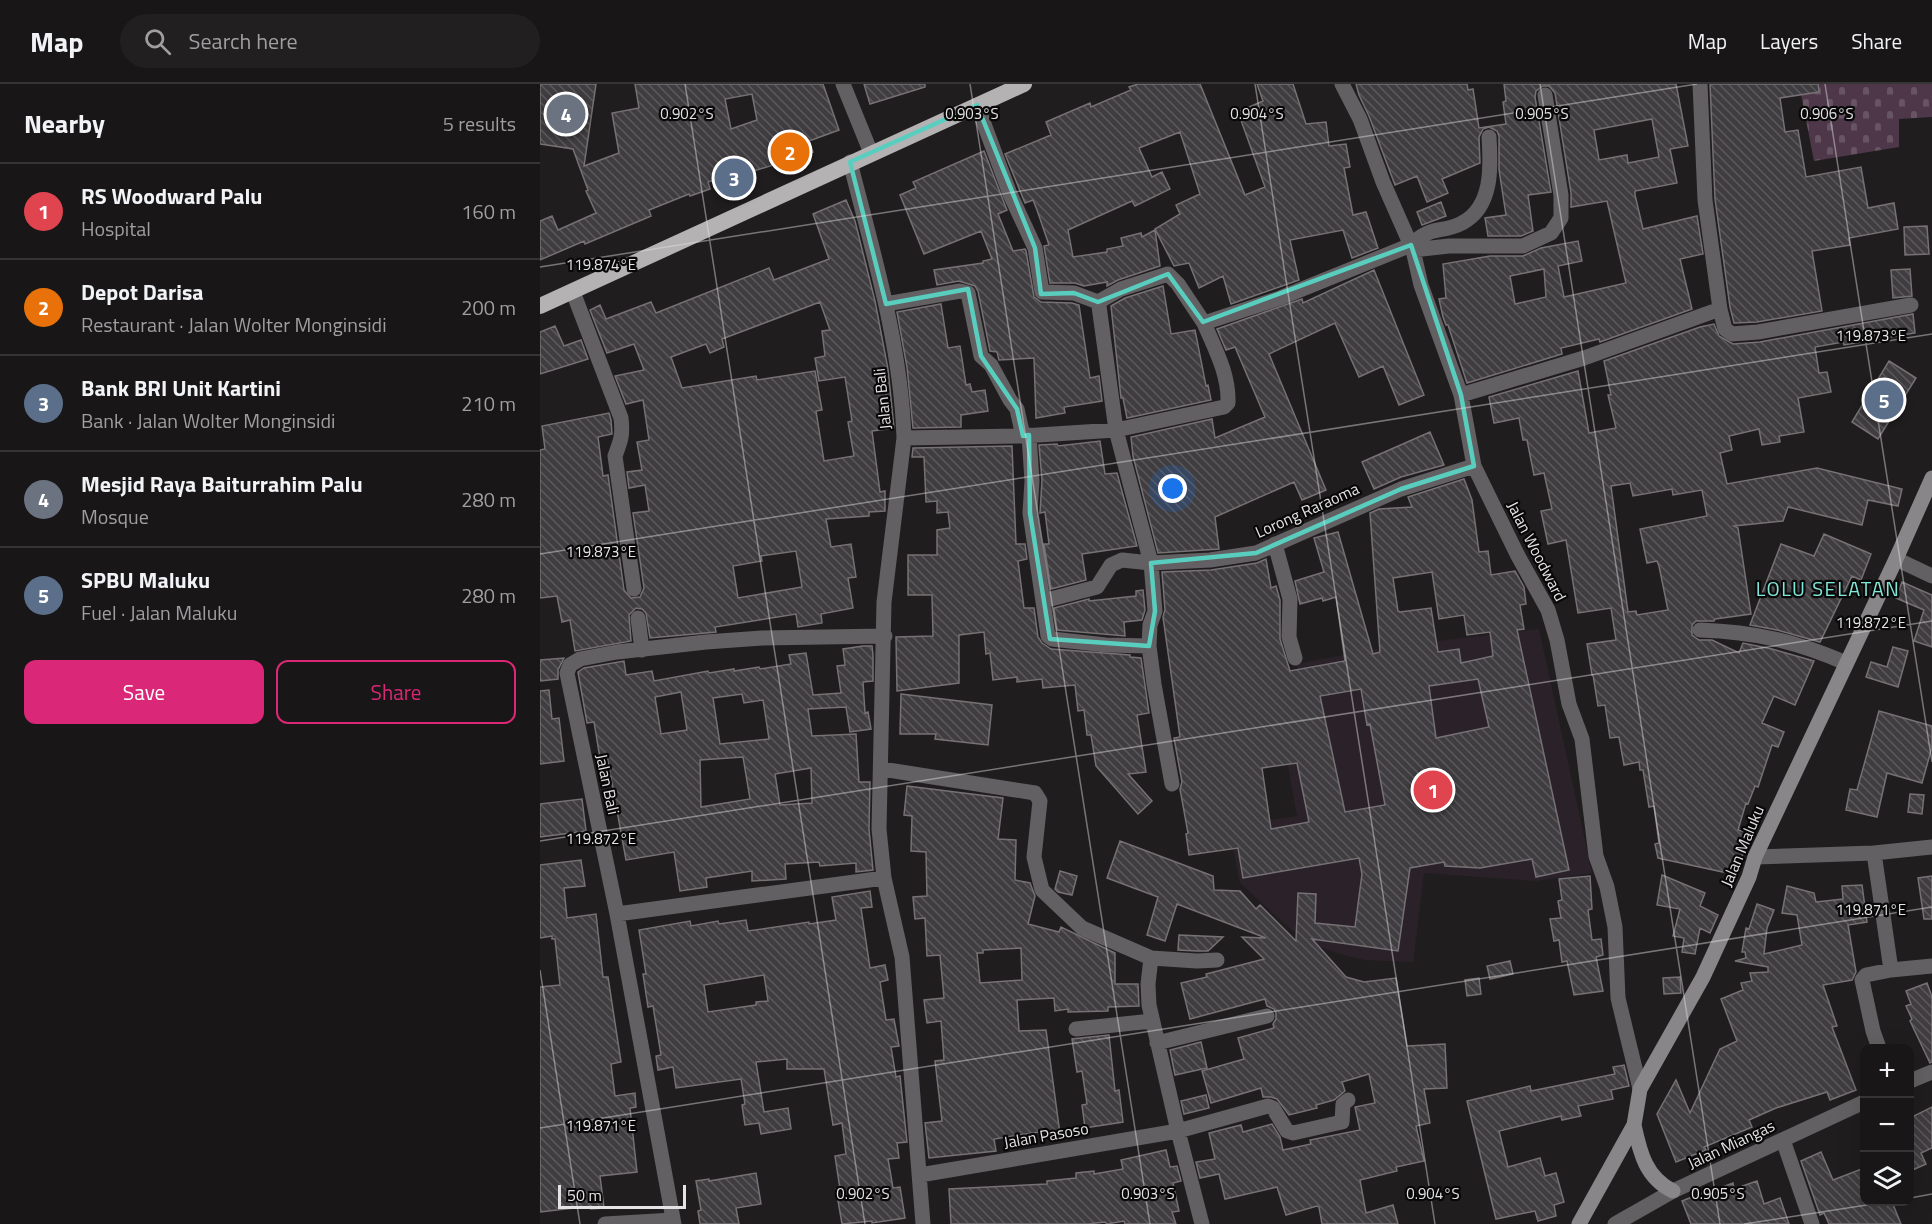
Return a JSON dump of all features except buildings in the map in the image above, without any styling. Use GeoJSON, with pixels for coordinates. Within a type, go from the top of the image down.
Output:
{"type":"FeatureCollection","features":[{"type":"Feature","properties":{"kind":"highway"},"geometry":{"type":"LineString","coordinates":[[540,306],[1024,84]]}},
{"type":"Feature","properties":{"kind":"main road","name":"Jalan Maluku"},"geometry":{"type":"LineString","coordinates":[[1579,1224],[1634,1125],[1640,1089],[1703,977],[1749,877],[1755,857],[1896,560],[1932,478]]}},
{"type":"Feature","properties":{"kind":"main road"},"geometry":{"type":"LineString","coordinates":[[1634,1125],[1647,1169],[1661,1185],[1673,1191]]}},
{"type":"Feature","properties":{"kind":"street"},"geometry":{"type":"LineString","coordinates":[[843,84],[871,153]]}},
{"type":"Feature","properties":{"kind":"street","name":"Jalan Woodward"},"geometry":{"type":"LineString","coordinates":[[1342,84],[1360,119],[1383,182],[1412,248],[1421,285],[1461,395],[1474,466],[1517,554],[1548,610],[1557,640],[1569,704],[1582,739],[1596,856],[1607,887],[1615,927],[1618,998],[1640,1089]]}},
{"type":"Feature","properties":{"kind":"street"},"geometry":{"type":"LineString","coordinates":[[1700,84],[1705,200],[1725,330],[1732,334],[1758,332],[1911,305]]}},
{"type":"Feature","properties":{"kind":"street"},"geometry":{"type":"LineString","coordinates":[[1204,323],[1280,298],[1412,248],[1523,246],[1551,232],[1561,218],[1561,195],[1545,95]]}},
{"type":"Feature","properties":{"kind":"street"},"geometry":{"type":"LineString","coordinates":[[977,105],[1010,194],[1035,248],[1042,292],[1074,293],[1098,302]]}},
{"type":"Feature","properties":{"kind":"street"},"geometry":{"type":"LineString","coordinates":[[1412,248],[1426,233],[1462,224],[1479,207],[1487,188],[1491,167],[1489,137]]}},
{"type":"Feature","properties":{"kind":"street","name":"Jalan Bali"},"geometry":{"type":"LineString","coordinates":[[850,162],[886,304],[894,343],[903,414],[903,438],[885,591],[879,829],[884,878],[902,957],[923,1224]]}},
{"type":"Feature","properties":{"kind":"street"},"geometry":{"type":"LineString","coordinates":[[903,438],[1116,430],[1224,407],[1228,403],[1226,379],[1217,350],[1204,323],[1178,284],[1168,274],[1121,289],[1098,302]]}},
{"type":"Feature","properties":{"kind":"street"},"geometry":{"type":"LineString","coordinates":[[886,304],[960,291],[968,293],[981,356],[991,366],[1017,409],[1026,435],[1032,481],[1030,513],[1050,639],[1106,645],[1149,646]]}},
{"type":"Feature","properties":{"kind":"street"},"geometry":{"type":"LineString","coordinates":[[573,292],[621,418],[622,441],[615,456],[634,589]]}},
{"type":"Feature","properties":{"kind":"street"},"geometry":{"type":"LineString","coordinates":[[1098,302],[1116,430],[1151,563],[1155,611],[1150,625],[1149,646],[1172,784]]}},
{"type":"Feature","properties":{"kind":"street"},"geometry":{"type":"LineString","coordinates":[[1461,395],[1584,358],[1720,309]]}},
{"type":"Feature","properties":{"kind":"street","name":"Lorong Raraoma"},"geometry":{"type":"LineString","coordinates":[[1043,601],[1097,587],[1111,565],[1122,560],[1151,563],[1210,560],[1256,553],[1401,489],[1474,466]]}},
{"type":"Feature","properties":{"kind":"street"},"geometry":{"type":"LineString","coordinates":[[1275,544],[1291,605],[1289,637],[1294,658]]}},
{"type":"Feature","properties":{"kind":"street"},"geometry":{"type":"LineString","coordinates":[[1896,560],[1932,576]]}},
{"type":"Feature","properties":{"kind":"street"},"geometry":{"type":"LineString","coordinates":[[638,618],[642,650]]}},
{"type":"Feature","properties":{"kind":"street"},"geometry":{"type":"LineString","coordinates":[[1700,630],[1765,636],[1790,642],[1846,663]]}},
{"type":"Feature","properties":{"kind":"street","name":"Jalan Bali"},"geometry":{"type":"LineString","coordinates":[[673,1222],[618,914],[567,673],[570,665],[580,659],[617,652],[751,639],[885,636]]}},
{"type":"Feature","properties":{"kind":"street"},"geometry":{"type":"LineString","coordinates":[[882,769],[1035,793],[1040,801],[1034,857],[1042,890],[1082,928],[1150,957],[1197,961],[1217,960]]}},
{"type":"Feature","properties":{"kind":"street"},"geometry":{"type":"LineString","coordinates":[[1755,857],[1874,853],[1932,847]]}},
{"type":"Feature","properties":{"kind":"street"},"geometry":{"type":"LineString","coordinates":[[1874,853],[1891,970]]}},
{"type":"Feature","properties":{"kind":"street"},"geometry":{"type":"LineString","coordinates":[[618,914],[884,878]]}},
{"type":"Feature","properties":{"kind":"street"},"geometry":{"type":"LineString","coordinates":[[1150,957],[1148,984],[1152,1021],[1202,1224]]}},
{"type":"Feature","properties":{"kind":"street"},"geometry":{"type":"LineString","coordinates":[[1878,1044],[1862,980],[1866,975],[1891,970],[1932,966]]}},
{"type":"Feature","properties":{"kind":"street"},"geometry":{"type":"LineString","coordinates":[[1158,1043],[1267,1016]]}},
{"type":"Feature","properties":{"kind":"street"},"geometry":{"type":"LineString","coordinates":[[1076,1029],[1152,1021]]}},
{"type":"Feature","properties":{"kind":"street"},"geometry":{"type":"LineString","coordinates":[[1914,1079],[1932,1072]]}},
{"type":"Feature","properties":{"kind":"street","name":"Jalan Pasoso"},"geometry":{"type":"LineString","coordinates":[[920,1175],[1178,1131],[1268,1106],[1273,1108],[1287,1131],[1293,1133],[1342,1122],[1343,1104],[1348,1100]]}},
{"type":"Feature","properties":{"kind":"street","name":"Jalan Miangas"},"geometry":{"type":"LineString","coordinates":[[1615,1224],[1673,1191],[1860,1104]]}},
{"type":"Feature","properties":{"kind":"street"},"geometry":{"type":"LineString","coordinates":[[1783,1140],[1812,1224]]}},
{"type":"Feature","properties":{"kind":"street"},"geometry":{"type":"LineString","coordinates":[[605,1224],[673,1222]]}},
{"type":"Feature","properties":{"kind":"highlighted area"},"geometry":{"type":"Polygon","coordinates":[[[977,105],[1035,248],[1041,294],[1074,293],[1098,302],[1168,274],[1203,322],[1411,245],[1461,395],[1474,466],[1401,489],[1256,553],[1151,563],[1155,611],[1149,646],[1050,639],[1030,513],[1029,435],[1023,436],[1017,409],[981,356],[968,289],[886,304],[850,162],[977,105]]]}},
{"type":"Feature","properties":{"kind":"shaded area"},"geometry":{"type":"Polygon","coordinates":[[[1539,629],[1592,873],[1536,881],[1424,873],[1413,962],[1364,960],[1310,943],[1288,927],[1240,883],[1229,827],[1297,816],[1278,711],[1307,705],[1296,664],[1387,647],[1539,629]]]}},
{"type":"Feature","properties":{"kind":"green space"},"geometry":{"type":"Polygon","coordinates":[[[1799,84],[1932,84],[1932,117],[1899,119],[1899,147],[1814,161],[1799,84]]]}},
{"type":"Feature","properties":{"kind":"place","name":"Mesjid Raya Baiturrahim Palu"},"geometry":{"type":"Point","coordinates":[566,114]}},
{"type":"Feature","properties":{"kind":"place","name":"Depot Darisa"},"geometry":{"type":"Point","coordinates":[790,152]}},
{"type":"Feature","properties":{"kind":"place","name":"Bank BRI Unit Kartini"},"geometry":{"type":"Point","coordinates":[734,178]}},
{"type":"Feature","properties":{"kind":"place","name":"SPBU Maluku"},"geometry":{"type":"Point","coordinates":[1884,400]}},
{"type":"Feature","properties":{"kind":"place","name":"RS Woodward Palu"},"geometry":{"type":"Point","coordinates":[1433,790]}},
{"type":"Feature","properties":{"kind":"district","name":"LOLU SELATAN"},"geometry":{"type":"Point","coordinates":[1828,589]}}]}
